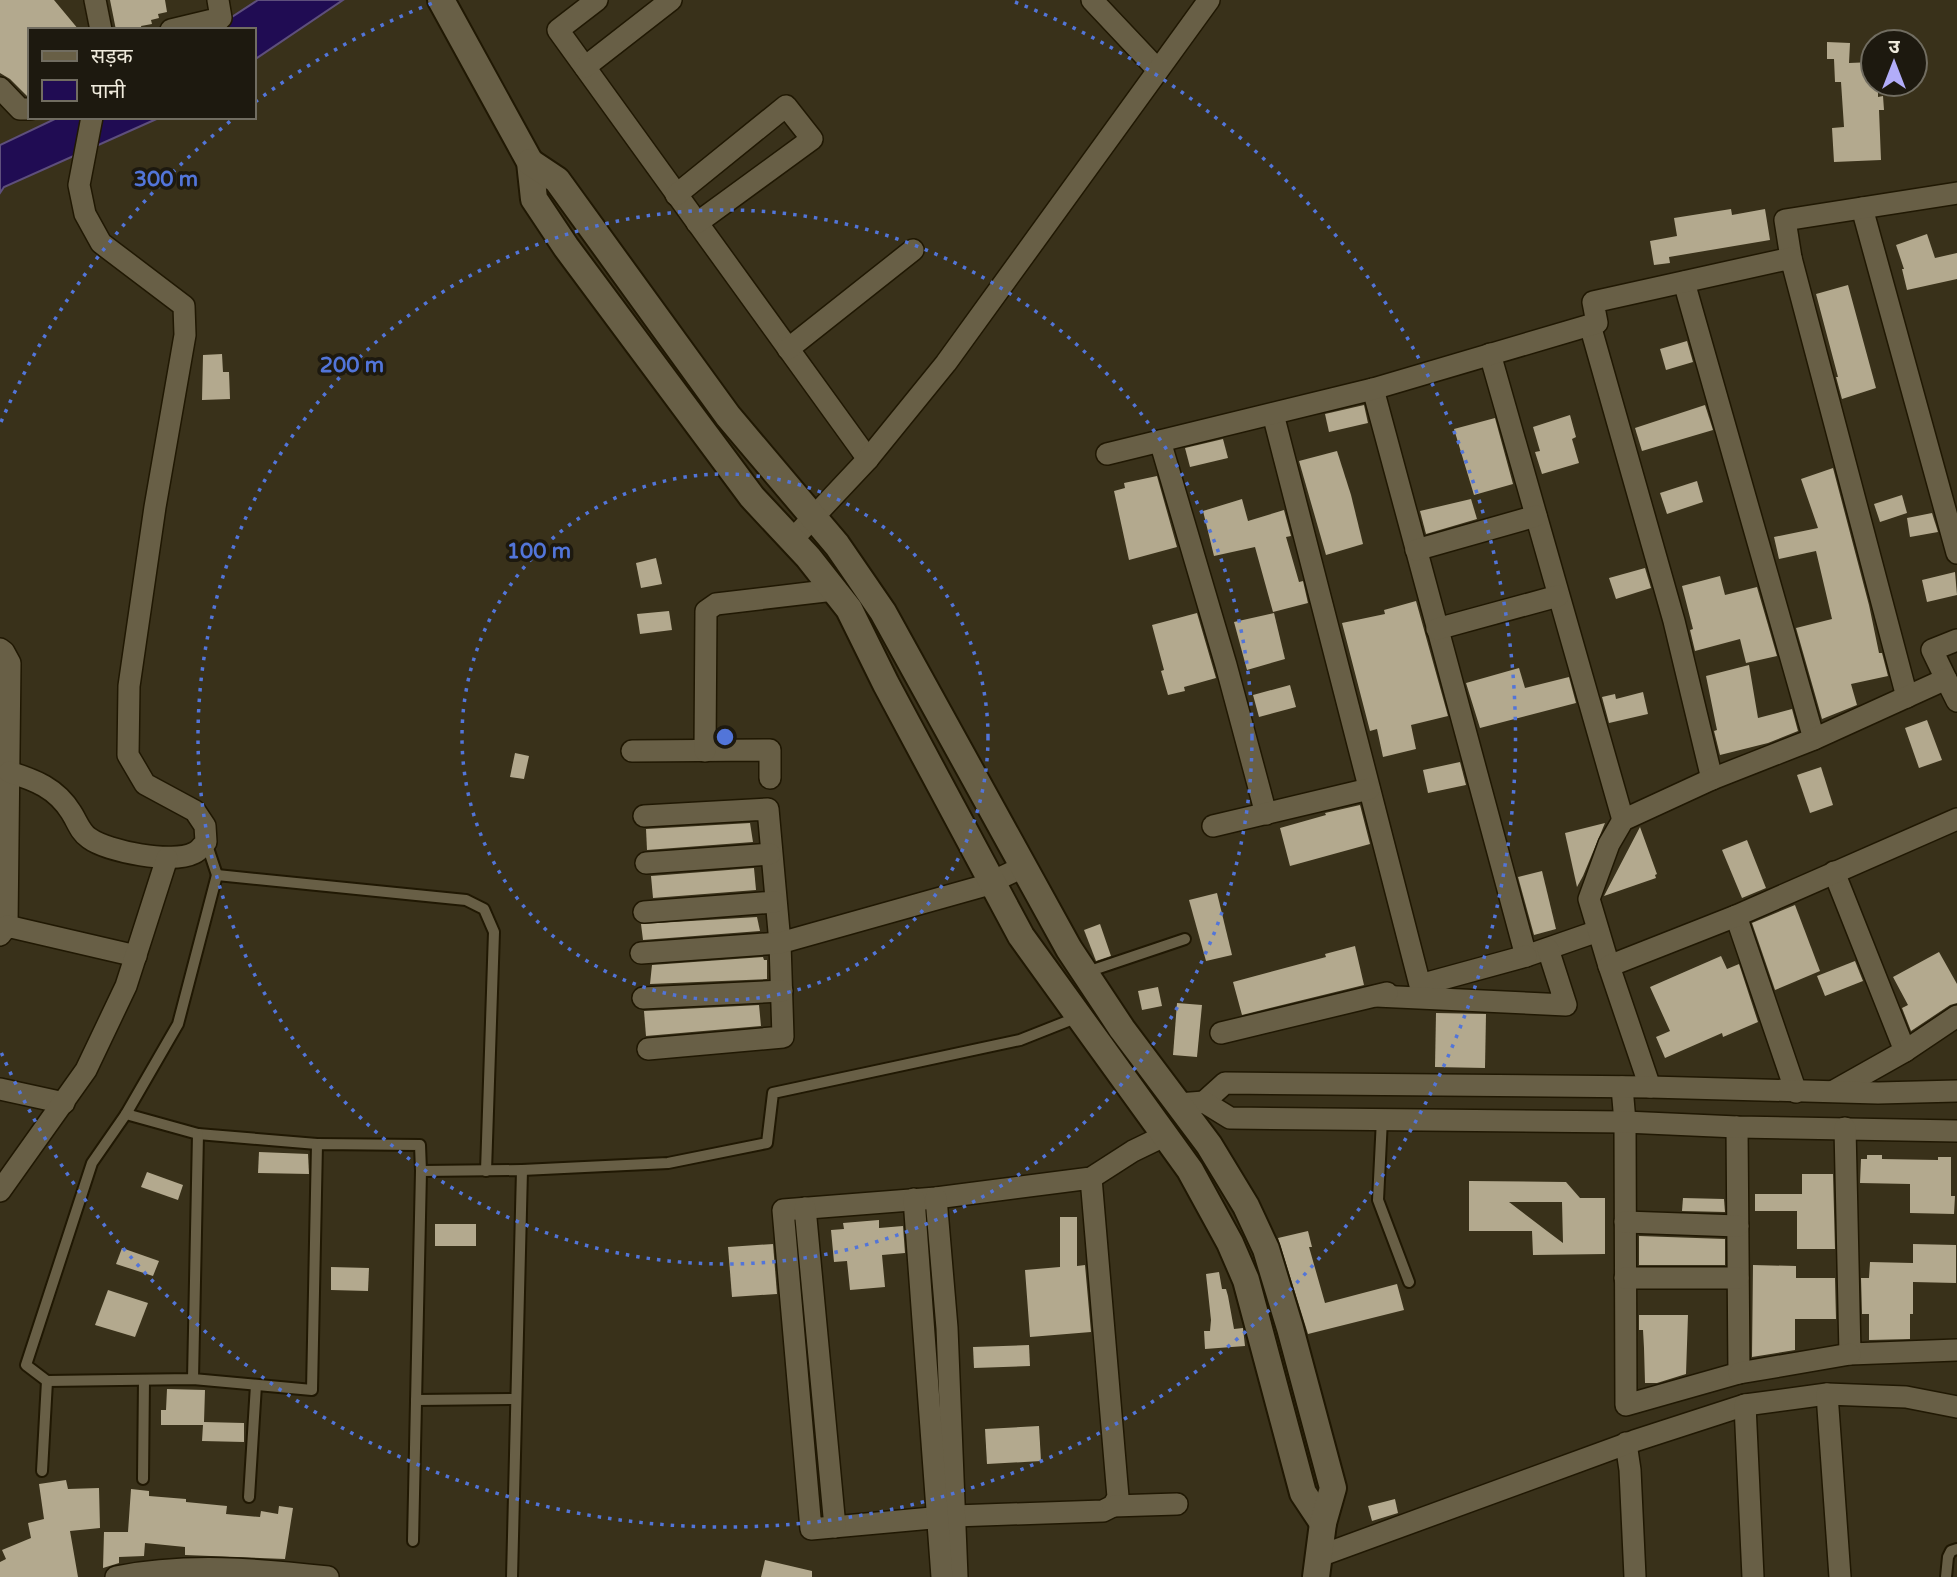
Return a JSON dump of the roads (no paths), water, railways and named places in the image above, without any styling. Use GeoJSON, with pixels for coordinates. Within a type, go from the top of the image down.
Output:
{"type":"FeatureCollection","features":[{"type":"Feature","properties":{"kind":"street"},"geometry":{"type":"LineString","coordinates":[[95,0],[101,28]]}},
{"type":"Feature","properties":{"kind":"street"},"geometry":{"type":"LineString","coordinates":[[180,28],[222,18],[218,0]]}},
{"type":"Feature","properties":{"kind":"street"},"geometry":{"type":"LineString","coordinates":[[441,0],[530,162],[534,199],[566,247],[752,498],[792,540],[849,610],[1021,936],[1190,1170],[1230,1243],[1246,1280],[1303,1493],[1323,1523]]}},
{"type":"Feature","properties":{"kind":"street"},"geometry":{"type":"LineString","coordinates":[[597,0],[558,30],[868,459]]}},
{"type":"Feature","properties":{"kind":"street"},"geometry":{"type":"LineString","coordinates":[[585,67],[671,0]]}},
{"type":"Feature","properties":{"kind":"street"},"geometry":{"type":"LineString","coordinates":[[1093,0],[1158,70]]}},
{"type":"Feature","properties":{"kind":"street"},"geometry":{"type":"LineString","coordinates":[[792,540],[868,459],[946,363],[1209,0]]}},
{"type":"Feature","properties":{"kind":"street"},"geometry":{"type":"LineString","coordinates":[[0,88],[20,109],[28,109]]}},
{"type":"Feature","properties":{"kind":"street"},"geometry":{"type":"LineString","coordinates":[[676,195],[786,106],[812,139],[697,223]]}},
{"type":"Feature","properties":{"kind":"street"},"geometry":{"type":"LineString","coordinates":[[9,772],[49,787],[71,810],[87,837],[100,845],[114,850],[167,858],[200,848],[205,826],[195,811],[145,784],[128,755],[130,686],[155,506],[185,335],[184,306],[101,243],[85,214],[79,185],[92,119]]}},
{"type":"Feature","properties":{"kind":"street"},"geometry":{"type":"LineString","coordinates":[[530,162],[557,180],[728,416],[837,545],[883,611],[1023,867],[1084,972],[1122,1029],[1191,1103],[1221,1166],[1246,1206],[1266,1249],[1290,1328],[1333,1488],[1323,1523],[1316,1567]]}},
{"type":"Feature","properties":{"kind":"street"},"geometry":{"type":"LineString","coordinates":[[1907,697],[1791,258],[1785,220],[1957,193]]}},
{"type":"Feature","properties":{"kind":"street"},"geometry":{"type":"LineString","coordinates":[[1862,208],[1957,553]]}},
{"type":"Feature","properties":{"kind":"street"},"geometry":{"type":"LineString","coordinates":[[788,349],[913,250]]}},
{"type":"Feature","properties":{"kind":"street"},"geometry":{"type":"LineString","coordinates":[[1107,454],[1373,389],[1597,323],[1593,302],[1791,258]]}},
{"type":"Feature","properties":{"kind":"street"},"geometry":{"type":"LineString","coordinates":[[1684,282],[1814,739]]}},
{"type":"Feature","properties":{"kind":"street"},"geometry":{"type":"LineString","coordinates":[[1590,325],[1674,621],[1712,779]]}},
{"type":"Feature","properties":{"kind":"street"},"geometry":{"type":"LineString","coordinates":[[1490,354],[1623,820]]}},
{"type":"Feature","properties":{"kind":"street"},"geometry":{"type":"LineString","coordinates":[[1373,389],[1526,956]]}},
{"type":"Feature","properties":{"kind":"street"},"geometry":{"type":"LineString","coordinates":[[1273,414],[1420,985]]}},
{"type":"Feature","properties":{"kind":"street"},"geometry":{"type":"LineString","coordinates":[[1160,441],[1266,814]]}},
{"type":"Feature","properties":{"kind":"street"},"geometry":{"type":"LineString","coordinates":[[1416,550],[1536,516]]}},
{"type":"Feature","properties":{"kind":"street"},"geometry":{"type":"LineString","coordinates":[[705,751],[706,611],[716,604],[834,590]]}},
{"type":"Feature","properties":{"kind":"street"},"geometry":{"type":"LineString","coordinates":[[1437,629],[1558,596]]}},
{"type":"Feature","properties":{"kind":"street"},"geometry":{"type":"LineString","coordinates":[[1957,640],[1932,650],[1957,701]]}},
{"type":"Feature","properties":{"kind":"street"},"geometry":{"type":"LineString","coordinates":[[0,649],[10,663],[4,930],[136,957]]}},
{"type":"Feature","properties":{"kind":"street"},"geometry":{"type":"LineString","coordinates":[[1650,1087],[1589,899],[1609,844],[1623,820],[1712,779],[1814,739],[1946,679]]}},
{"type":"Feature","properties":{"kind":"street"},"geometry":{"type":"LineString","coordinates":[[632,751],[770,750],[770,778]]}},
{"type":"Feature","properties":{"kind":"street"},"geometry":{"type":"LineString","coordinates":[[1213,826],[1369,789]]}},
{"type":"Feature","properties":{"kind":"street"},"geometry":{"type":"LineString","coordinates":[[645,816],[768,809],[780,943],[783,1037],[648,1049]]}},
{"type":"Feature","properties":{"kind":"street"},"geometry":{"type":"LineString","coordinates":[[1609,966],[1736,916],[1957,819]]}},
{"type":"Feature","properties":{"kind":"street"},"geometry":{"type":"LineString","coordinates":[[646,863],[770,854]]}},
{"type":"Feature","properties":{"kind":"street"},"geometry":{"type":"LineString","coordinates":[[0,1191],[86,1070],[126,986],[167,858]]}},
{"type":"Feature","properties":{"kind":"street"},"geometry":{"type":"LineString","coordinates":[[641,953],[780,943],[991,882],[1023,867]]}},
{"type":"Feature","properties":{"kind":"street"},"geometry":{"type":"LineString","coordinates":[[1834,872],[1905,1051]]}},
{"type":"Feature","properties":{"kind":"street"},"geometry":{"type":"LineString","coordinates":[[644,912],[775,902]]}},
{"type":"Feature","properties":{"kind":"street"},"geometry":{"type":"LineString","coordinates":[[1736,916],[1796,1092]]}},
{"type":"Feature","properties":{"kind":"street"},"geometry":{"type":"LineString","coordinates":[[1221,1033],[1420,985],[1526,956],[1598,931]]}},
{"type":"Feature","properties":{"kind":"street"},"geometry":{"type":"LineString","coordinates":[[1376,996],[1566,1005],[1548,949]]}},
{"type":"Feature","properties":{"kind":"street"},"geometry":{"type":"LineString","coordinates":[[643,998],[782,991]]}},
{"type":"Feature","properties":{"kind":"street"},"geometry":{"type":"LineString","coordinates":[[1834,1091],[1905,1051],[1957,1016]]}},
{"type":"Feature","properties":{"kind":"street"},"geometry":{"type":"LineString","coordinates":[[1191,1103],[1226,1083],[1650,1087],[1878,1093],[1957,1091]]}},
{"type":"Feature","properties":{"kind":"street"},"geometry":{"type":"LineString","coordinates":[[1622,1087],[1625,1122],[1626,1405],[1739,1373],[1850,1354],[1957,1350]]}},
{"type":"Feature","properties":{"kind":"street"},"geometry":{"type":"LineString","coordinates":[[0,1089],[64,1103]]}},
{"type":"Feature","properties":{"kind":"street"},"geometry":{"type":"LineString","coordinates":[[1877,1129],[1878,1093]]}},
{"type":"Feature","properties":{"kind":"street"},"geometry":{"type":"LineString","coordinates":[[1191,1103],[1230,1118],[1625,1122],[1957,1131]]}},
{"type":"Feature","properties":{"kind":"street"},"geometry":{"type":"LineString","coordinates":[[1737,1127],[1739,1373]]}},
{"type":"Feature","properties":{"kind":"street"},"geometry":{"type":"LineString","coordinates":[[1846,1128],[1850,1354]]}},
{"type":"Feature","properties":{"kind":"street"},"geometry":{"type":"LineString","coordinates":[[1164,1136],[1133,1151],[1091,1178],[936,1198],[783,1210],[811,1529],[946,1517],[1103,1511],[1113,1506],[1177,1504]]}},
{"type":"Feature","properties":{"kind":"street"},"geometry":{"type":"LineString","coordinates":[[1091,1178],[1118,1497],[1113,1506]]}},
{"type":"Feature","properties":{"kind":"street"},"geometry":{"type":"LineString","coordinates":[[936,1198],[947,1328],[946,1517],[942,1577]]}},
{"type":"Feature","properties":{"kind":"street"},"geometry":{"type":"LineString","coordinates":[[914,1199],[946,1517],[957,1577]]}},
{"type":"Feature","properties":{"kind":"street"},"geometry":{"type":"LineString","coordinates":[[1625,1222],[1738,1226]]}},
{"type":"Feature","properties":{"kind":"street"},"geometry":{"type":"LineString","coordinates":[[1625,1278],[1738,1278]]}},
{"type":"Feature","properties":{"kind":"street"},"geometry":{"type":"LineString","coordinates":[[1316,1567],[1626,1443],[1745,1405],[1827,1394],[1906,1396],[1957,1407]]}},
{"type":"Feature","properties":{"kind":"street"},"geometry":{"type":"LineString","coordinates":[[1827,1394],[1840,1577]]}},
{"type":"Feature","properties":{"kind":"street"},"geometry":{"type":"LineString","coordinates":[[1745,1405],[1753,1577]]}},
{"type":"Feature","properties":{"kind":"street"},"geometry":{"type":"LineString","coordinates":[[1626,1443],[1630,1470],[1635,1577]]}},
{"type":"Feature","properties":{"kind":"street"},"geometry":{"type":"LineString","coordinates":[[116,1577],[142,1572],[208,1568],[328,1577]]}},
{"type":"Feature","properties":{"kind":"lane"},"geometry":{"type":"LineString","coordinates":[[200,848],[217,875],[178,1024],[127,1114],[92,1163],[26,1365],[47,1381],[193,1379],[312,1390],[317,1144]]}},
{"type":"Feature","properties":{"kind":"lane"},"geometry":{"type":"LineString","coordinates":[[217,875],[466,900],[484,909],[494,932],[486,1171]]}},
{"type":"Feature","properties":{"kind":"lane"},"geometry":{"type":"LineString","coordinates":[[1084,972],[1185,939]]}},
{"type":"Feature","properties":{"kind":"lane"},"geometry":{"type":"LineString","coordinates":[[421,1171],[522,1170],[668,1163],[766,1143],[773,1093],[1020,1040],[1078,1017]]}},
{"type":"Feature","properties":{"kind":"lane"},"geometry":{"type":"LineString","coordinates":[[127,1114],[198,1134],[317,1144],[420,1145],[412,1541]]}},
{"type":"Feature","properties":{"kind":"lane"},"geometry":{"type":"LineString","coordinates":[[1382,1119],[1378,1200],[1409,1282]]}},
{"type":"Feature","properties":{"kind":"lane"},"geometry":{"type":"LineString","coordinates":[[193,1379],[198,1134]]}},
{"type":"Feature","properties":{"kind":"lane"},"geometry":{"type":"LineString","coordinates":[[512,1577],[522,1170]]}},
{"type":"Feature","properties":{"kind":"lane"},"geometry":{"type":"LineString","coordinates":[[143,1479],[144,1380]]}},
{"type":"Feature","properties":{"kind":"lane"},"geometry":{"type":"LineString","coordinates":[[42,1471],[47,1381]]}},
{"type":"Feature","properties":{"kind":"lane"},"geometry":{"type":"LineString","coordinates":[[249,1497],[256,1385]]}},
{"type":"Feature","properties":{"kind":"lane"},"geometry":{"type":"LineString","coordinates":[[416,1400],[516,1399]]}},
{"type":"Feature","properties":{"kind":"lane"},"geometry":{"type":"LineString","coordinates":[[1946,1577],[1948,1557],[1951,1551],[1957,1549]]}},
{"type":"Feature","properties":{"kind":"water"},"geometry":{"type":"Polygon","coordinates":[[[258,0],[343,0],[256,59],[256,28],[215,28],[258,0]]]}},
{"type":"Feature","properties":{"kind":"water"},"geometry":{"type":"Polygon","coordinates":[[[55,119],[157,119],[4,187],[0,193],[0,145],[55,119]]]}}]}
